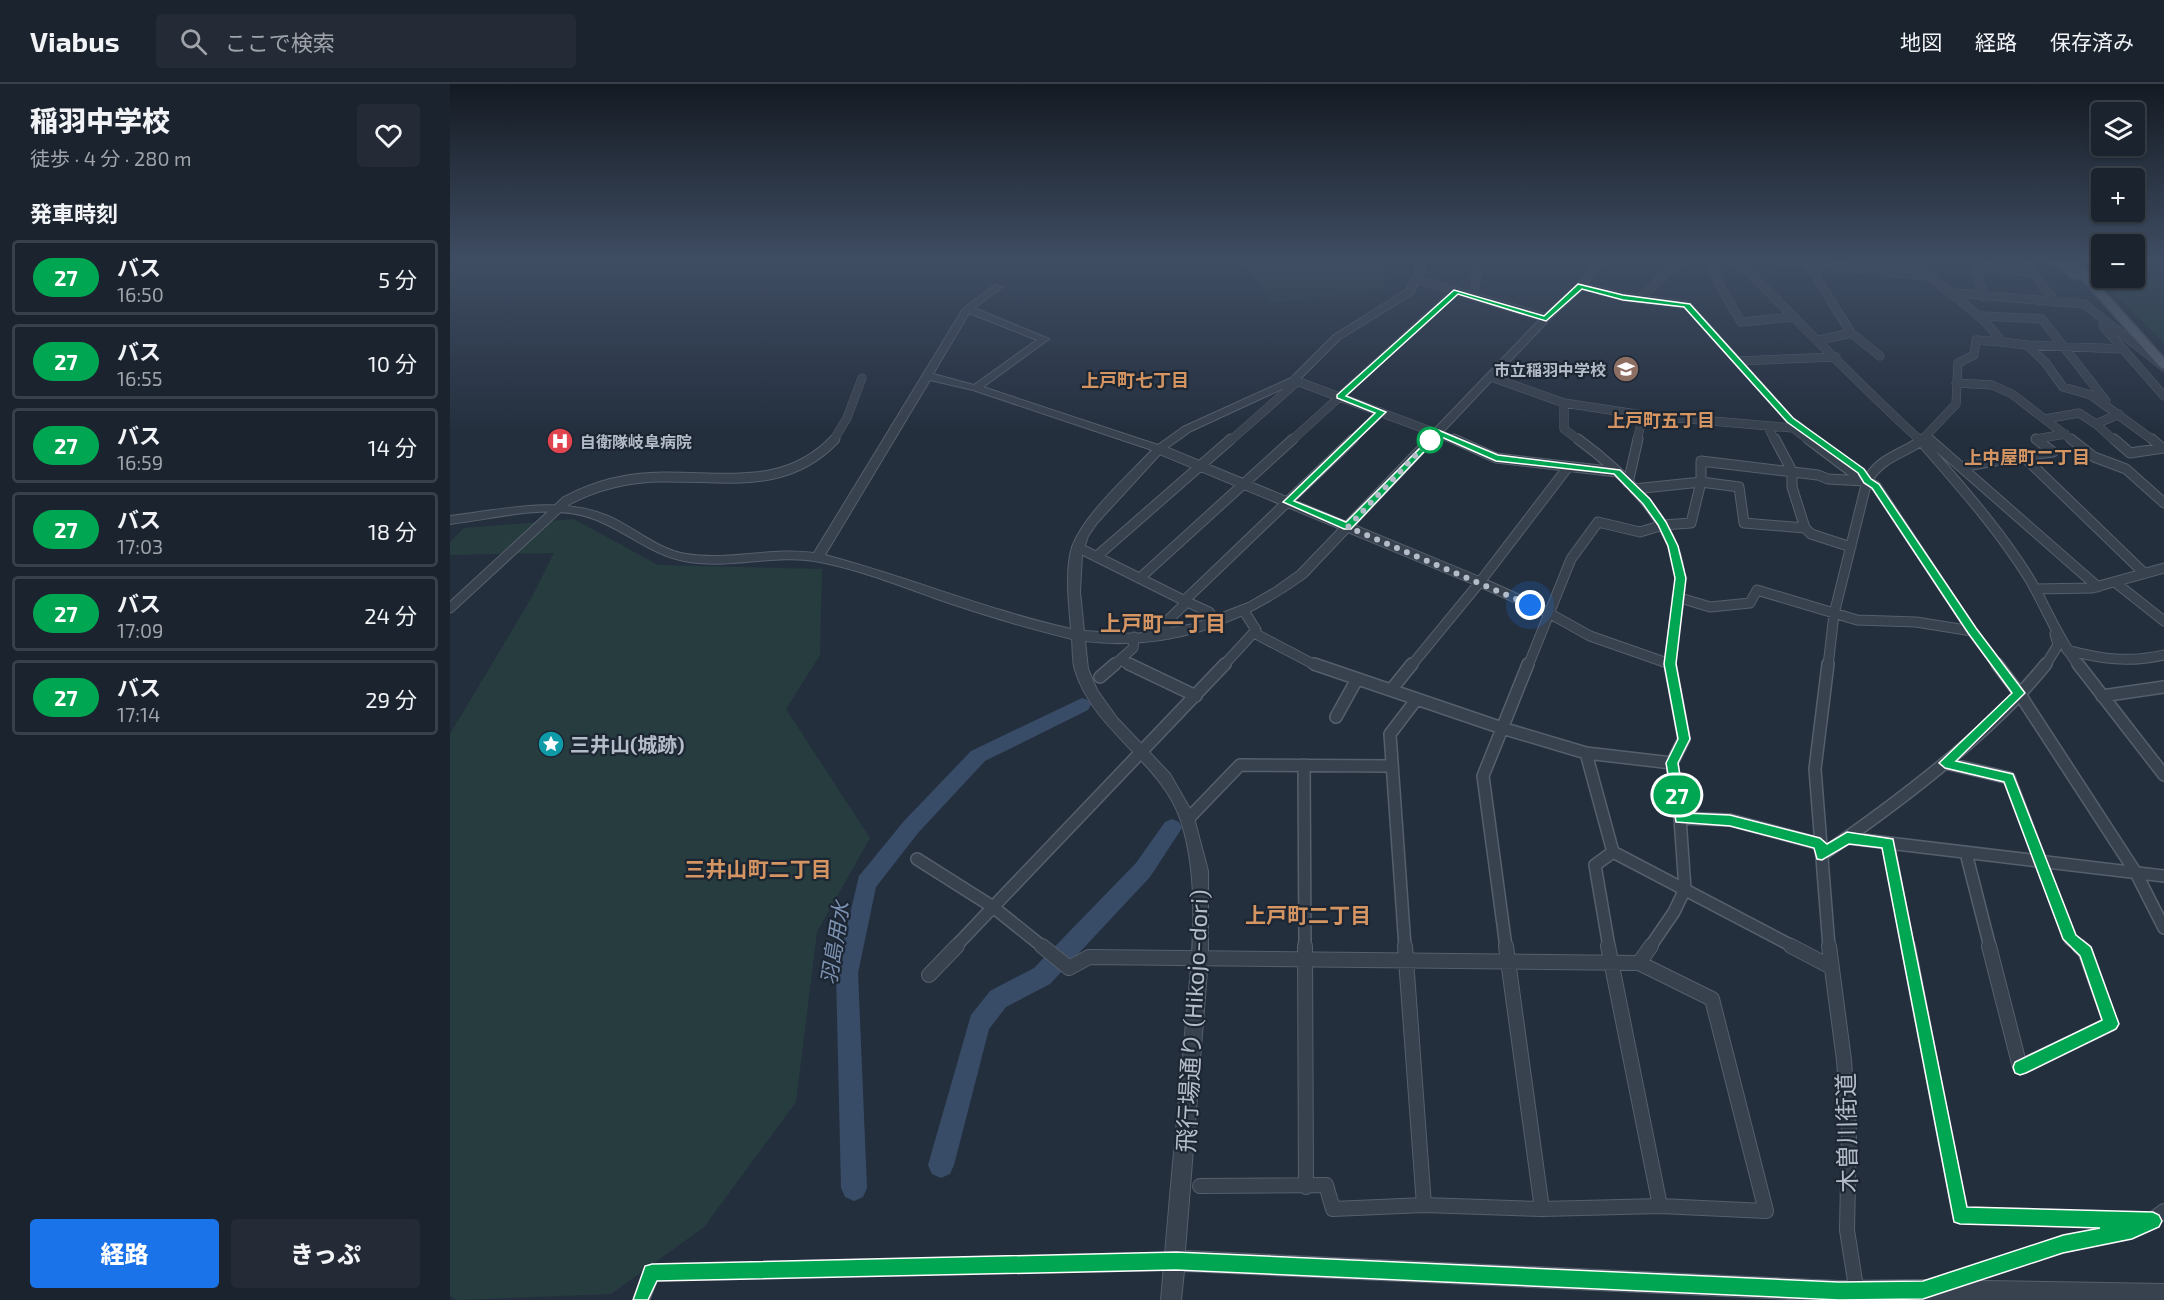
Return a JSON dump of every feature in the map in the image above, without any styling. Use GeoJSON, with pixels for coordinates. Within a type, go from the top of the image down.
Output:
{"type":"FeatureCollection","features":[{"type":"Feature","properties":{"kind":"main road"},"geometry":{"type":"LineString","coordinates":[[2120,317],[2164,366]]}},
{"type":"Feature","properties":{"kind":"street"},"geometry":{"type":"LineString","coordinates":[[818,557],[962,317]]}},
{"type":"Feature","properties":{"kind":"street"},"geometry":{"type":"LineString","coordinates":[[976,388],[1044,339],[987,317]]}},
{"type":"Feature","properties":{"kind":"street"},"geometry":{"type":"LineString","coordinates":[[1096,557],[1296,381],[1337,338],[1372,317]]}},
{"type":"Feature","properties":{"kind":"street"},"geometry":{"type":"LineString","coordinates":[[1140,578],[1428,317]]}},
{"type":"Feature","properties":{"kind":"street"},"geometry":{"type":"LineString","coordinates":[[450,520],[558,509],[594,515],[613,522],[644,543],[666,553],[689,558],[818,557],[1076,634],[1134,637],[1168,634],[1216,622],[1244,611],[1290,583],[1348,527],[1491,377],[1546,318],[1542,317]]}},
{"type":"Feature","properties":{"kind":"street"},"geometry":{"type":"LineString","coordinates":[[1698,317],[1790,420],[1861,471],[1867,481]]}},
{"type":"Feature","properties":{"kind":"street"},"geometry":{"type":"LineString","coordinates":[[1738,317],[1741,322],[1794,317],[1836,357],[1882,407],[1960,467],[2098,587]]}},
{"type":"Feature","properties":{"kind":"street"},"geometry":{"type":"LineString","coordinates":[[1841,317],[1851,333],[1867,348],[1880,356]]}},
{"type":"Feature","properties":{"kind":"street"},"geometry":{"type":"LineString","coordinates":[[1983,317],[2002,342]]}},
{"type":"Feature","properties":{"kind":"street"},"geometry":{"type":"LineString","coordinates":[[1997,317],[2042,319],[2061,346],[2116,412]]}},
{"type":"Feature","properties":{"kind":"street"},"geometry":{"type":"LineString","coordinates":[[2095,317],[2164,396]]}},
{"type":"Feature","properties":{"kind":"street"},"geometry":{"type":"LineString","coordinates":[[2100,317],[2164,366]]}},
{"type":"Feature","properties":{"kind":"street"},"geometry":{"type":"LineString","coordinates":[[1819,340],[1851,333]]}},
{"type":"Feature","properties":{"kind":"street"},"geometry":{"type":"LineString","coordinates":[[1867,481],[1874,467],[1883,459],[1924,439],[1956,404],[1958,363],[1974,355],[1976,340],[2027,345],[2124,349]]}},
{"type":"Feature","properties":{"kind":"street"},"geometry":{"type":"LineString","coordinates":[[2027,345],[2045,362],[2063,387],[2091,395],[2163,448]]}},
{"type":"Feature","properties":{"kind":"street"},"geometry":{"type":"LineString","coordinates":[[1738,361],[1836,357]]}},
{"type":"Feature","properties":{"kind":"street"},"geometry":{"type":"LineString","coordinates":[[927,376],[976,388],[1159,449],[1480,582],[1547,612],[1590,636],[1670,664]]}},
{"type":"Feature","properties":{"kind":"street"},"geometry":{"type":"LineString","coordinates":[[1491,377],[1564,403],[1643,415],[1768,428],[1793,428],[1876,486],[1972,630],[2019,693],[2136,873],[2164,928]]}},
{"type":"Feature","properties":{"kind":"street"},"geometry":{"type":"LineString","coordinates":[[450,608],[576,495],[625,481],[659,477],[750,480],[800,465],[817,455],[836,438],[846,420],[862,378]]}},
{"type":"Feature","properties":{"kind":"street"},"geometry":{"type":"LineString","coordinates":[[1216,622],[1209,612],[1077,547],[1094,520],[1159,449],[1186,429],[1296,381],[1438,432],[1496,458],[1617,472]]}},
{"type":"Feature","properties":{"kind":"street"},"geometry":{"type":"LineString","coordinates":[[1956,384],[1992,385],[2020,399],[2094,457],[2126,469],[2164,503]]}},
{"type":"Feature","properties":{"kind":"street"},"geometry":{"type":"LineString","coordinates":[[1564,403],[1564,429],[1617,472],[1663,525],[1673,546],[1680,578],[1670,664],[1684,739],[1672,763],[1680,818],[1685,889],[1674,912],[1639,963]]}},
{"type":"Feature","properties":{"kind":"street"},"geometry":{"type":"LineString","coordinates":[[1168,634],[1166,622],[1186,601],[1381,412]]}},
{"type":"Feature","properties":{"kind":"street"},"geometry":{"type":"LineString","coordinates":[[2096,424],[2116,412]]}},
{"type":"Feature","properties":{"kind":"street"},"geometry":{"type":"LineString","coordinates":[[2045,419],[2079,413],[2096,424],[2130,453],[2163,448]]}},
{"type":"Feature","properties":{"kind":"street"},"geometry":{"type":"LineString","coordinates":[[1631,486],[1643,415]]}},
{"type":"Feature","properties":{"kind":"street"},"geometry":{"type":"LineString","coordinates":[[1768,428],[1792,471],[1792,487],[1805,528],[1811,534],[1851,548]]}},
{"type":"Feature","properties":{"kind":"street"},"geometry":{"type":"LineString","coordinates":[[1960,467],[2053,452],[2036,439],[2065,434]]}},
{"type":"Feature","properties":{"kind":"street"},"geometry":{"type":"LineString","coordinates":[[1924,439],[1998,532],[2035,589],[2067,650],[2164,775]]}},
{"type":"Feature","properties":{"kind":"street"},"geometry":{"type":"LineString","coordinates":[[2023,456],[2144,573]]}},
{"type":"Feature","properties":{"kind":"street"},"geometry":{"type":"LineString","coordinates":[[1542,1209],[1483,776],[1547,612],[1571,559],[1598,522],[1640,532],[1663,525],[1690,524],[1701,482],[1701,461],[1792,471],[1828,479],[1867,481]]}},
{"type":"Feature","properties":{"kind":"street"},"geometry":{"type":"LineString","coordinates":[[1391,690],[1480,582],[1568,467]]}},
{"type":"Feature","properties":{"kind":"street","name":"木曽川街道"},"geometry":{"type":"LineString","coordinates":[[1857,1296],[1846,1230],[1849,1131],[1844,1060],[1831,967],[1815,769],[1834,614],[1867,481]]}},
{"type":"Feature","properties":{"kind":"street"},"geometry":{"type":"LineString","coordinates":[[1631,486],[1701,482],[1739,487],[1744,523],[1805,528]]}},
{"type":"Feature","properties":{"kind":"street","name":"飛行場通り (Hikojo-dori)"},"geometry":{"type":"LineString","coordinates":[[1077,547],[1074,568],[1076,634],[1081,669],[1091,692],[1112,722],[1142,751],[1165,778],[1188,819],[1200,871],[1200,958],[1171,1300]]}},
{"type":"Feature","properties":{"kind":"street"},"geometry":{"type":"LineString","coordinates":[[2035,589],[2098,587],[2164,568]]}},
{"type":"Feature","properties":{"kind":"street"},"geometry":{"type":"LineString","coordinates":[[2116,583],[2164,621]]}},
{"type":"Feature","properties":{"kind":"street"},"geometry":{"type":"LineString","coordinates":[[1677,597],[1710,607],[1750,603],[1757,590],[1857,620],[1916,622],[1972,630]]}},
{"type":"Feature","properties":{"kind":"street"},"geometry":{"type":"LineString","coordinates":[[929,975],[1254,633],[1256,630],[1244,611]]}},
{"type":"Feature","properties":{"kind":"street"},"geometry":{"type":"LineString","coordinates":[[1680,818],[1730,820],[1821,849],[1847,838],[1945,763],[2019,693],[2050,660],[2058,645],[2051,623]]}},
{"type":"Feature","properties":{"kind":"street"},"geometry":{"type":"LineString","coordinates":[[1254,633],[1324,669],[1502,728],[1586,753],[1672,763]]}},
{"type":"Feature","properties":{"kind":"street"},"geometry":{"type":"LineString","coordinates":[[1100,678],[1133,648],[1134,637]]}},
{"type":"Feature","properties":{"kind":"street"},"geometry":{"type":"LineString","coordinates":[[2067,650],[2108,660],[2136,662],[2164,655]]}},
{"type":"Feature","properties":{"kind":"street"},"geometry":{"type":"LineString","coordinates":[[1120,660],[1196,696]]}},
{"type":"Feature","properties":{"kind":"street"},"geometry":{"type":"LineString","coordinates":[[1336,717],[1357,680]]}},
{"type":"Feature","properties":{"kind":"street"},"geometry":{"type":"LineString","coordinates":[[2103,696],[2162,690]]}},
{"type":"Feature","properties":{"kind":"street"},"geometry":{"type":"LineString","coordinates":[[1416,700],[1390,734],[1424,1205]]}},
{"type":"Feature","properties":{"kind":"street"},"geometry":{"type":"LineString","coordinates":[[1586,753],[1613,852],[1831,967]]}},
{"type":"Feature","properties":{"kind":"street"},"geometry":{"type":"LineString","coordinates":[[1945,763],[2009,778],[2070,939],[2085,951],[2111,1024],[2020,1067],[1966,853]]}},
{"type":"Feature","properties":{"kind":"street"},"geometry":{"type":"LineString","coordinates":[[1188,819],[1240,765],[1391,766]]}},
{"type":"Feature","properties":{"kind":"street"},"geometry":{"type":"LineString","coordinates":[[1304,765],[1306,1187]]}},
{"type":"Feature","properties":{"kind":"street"},"geometry":{"type":"LineString","coordinates":[[1847,838],[2164,876]]}},
{"type":"Feature","properties":{"kind":"street"},"geometry":{"type":"LineString","coordinates":[[1888,843],[1960,1216],[2159,1216]]}},
{"type":"Feature","properties":{"kind":"street"},"geometry":{"type":"LineString","coordinates":[[1613,852],[1595,865],[1611,962],[1660,1206]]}},
{"type":"Feature","properties":{"kind":"street"},"geometry":{"type":"LineString","coordinates":[[917,859],[993,907],[1069,968],[1089,957],[1639,963],[1712,999],[1766,1211],[1660,1206],[1542,1209],[1424,1205],[1333,1209],[1326,1185],[1306,1187],[1200,1186]]}},
{"type":"Feature","properties":{"kind":"street"},"geometry":{"type":"LineString","coordinates":[[1923,1290],[2063,1244],[2132,1230],[2159,1216]]}},
{"type":"Feature","properties":{"kind":"street"},"geometry":{"type":"LineString","coordinates":[[642,1300],[652,1272],[1176,1261],[1857,1296],[1923,1290],[2164,1294]]}},
{"type":"Feature","properties":{"kind":"green space"},"geometry":{"type":"Polygon","coordinates":[[[2138,317],[2164,317],[2164,343],[2138,317]]]}},
{"type":"Feature","properties":{"kind":"green space"},"geometry":{"type":"Polygon","coordinates":[[[574,519],[658,565],[822,569],[820,655],[786,709],[870,838],[817,932],[796,1102],[704,1227],[611,1294],[457,1300],[450,1296],[450,734],[532,597],[554,553],[450,555],[450,542],[464,528],[574,519]]]}},
{"type":"Feature","properties":{"kind":"waterway","name":"羽島用水"},"geometry":{"type":"LineString","coordinates":[[854,1188],[847,973],[866,883],[911,827],[978,756],[1082,705]]}},
{"type":"Feature","properties":{"kind":"waterway"},"geometry":{"type":"LineString","coordinates":[[941,1165],[979,1023],[998,999],[1042,976],[1143,870],[1172,828]]}},
{"type":"Feature","properties":{"kind":"bus line","name":"27"},"geometry":{"type":"LineString","coordinates":[[642,1300],[652,1272],[1176,1261],[1839,1291],[1923,1290],[2063,1244],[2132,1230],[2153,1221],[1960,1216],[1888,843],[1847,838],[1822,855],[1820,844],[1730,820],[1680,818],[1672,763],[1684,739],[1670,664],[1680,578],[1668,533],[1646,502],[1617,472],[1496,458],[1438,432],[1348,527],[1288,502],[1381,412],[1340,397],[1428,317]]}},
{"type":"Feature","properties":{"kind":"bus line","name":"27"},"geometry":{"type":"LineString","coordinates":[[1542,317],[1547,317]]}},
{"type":"Feature","properties":{"kind":"bus line","name":"27"},"geometry":{"type":"LineString","coordinates":[[1698,317],[1790,420],[1861,471],[1867,481],[1876,486],[1972,630],[2019,693],[1945,763],[2009,778],[2070,939],[2085,951],[2111,1024],[2020,1067]]}},
{"type":"Feature","properties":{"kind":"place","name":"市立稲羽中学校"},"geometry":{"type":"Point","coordinates":[1626,369]}},
{"type":"Feature","properties":{"kind":"place","name":"自衛隊岐阜病院"},"geometry":{"type":"Point","coordinates":[560,441]}},
{"type":"Feature","properties":{"kind":"place","name":"三井山(城跡)"},"geometry":{"type":"Point","coordinates":[551,744]}},
{"type":"Feature","properties":{"kind":"district","name":"上戸町七丁目"},"geometry":{"type":"Point","coordinates":[1135,380]}},
{"type":"Feature","properties":{"kind":"district","name":"上戸町五丁目"},"geometry":{"type":"Point","coordinates":[1661,420]}},
{"type":"Feature","properties":{"kind":"district","name":"上中屋町二丁目"},"geometry":{"type":"Point","coordinates":[2027,457]}},
{"type":"Feature","properties":{"kind":"district","name":"上戸町一丁目"},"geometry":{"type":"Point","coordinates":[1163,622]}},
{"type":"Feature","properties":{"kind":"district","name":"三井山町二丁目"},"geometry":{"type":"Point","coordinates":[758,868]}},
{"type":"Feature","properties":{"kind":"district","name":"上戸町二丁目"},"geometry":{"type":"Point","coordinates":[1308,914]}},
{"type":"Feature","properties":{"kind":"route"},"geometry":{"type":"LineString","coordinates":[[1430,440],[1348,527],[1530,605]]}}]}
